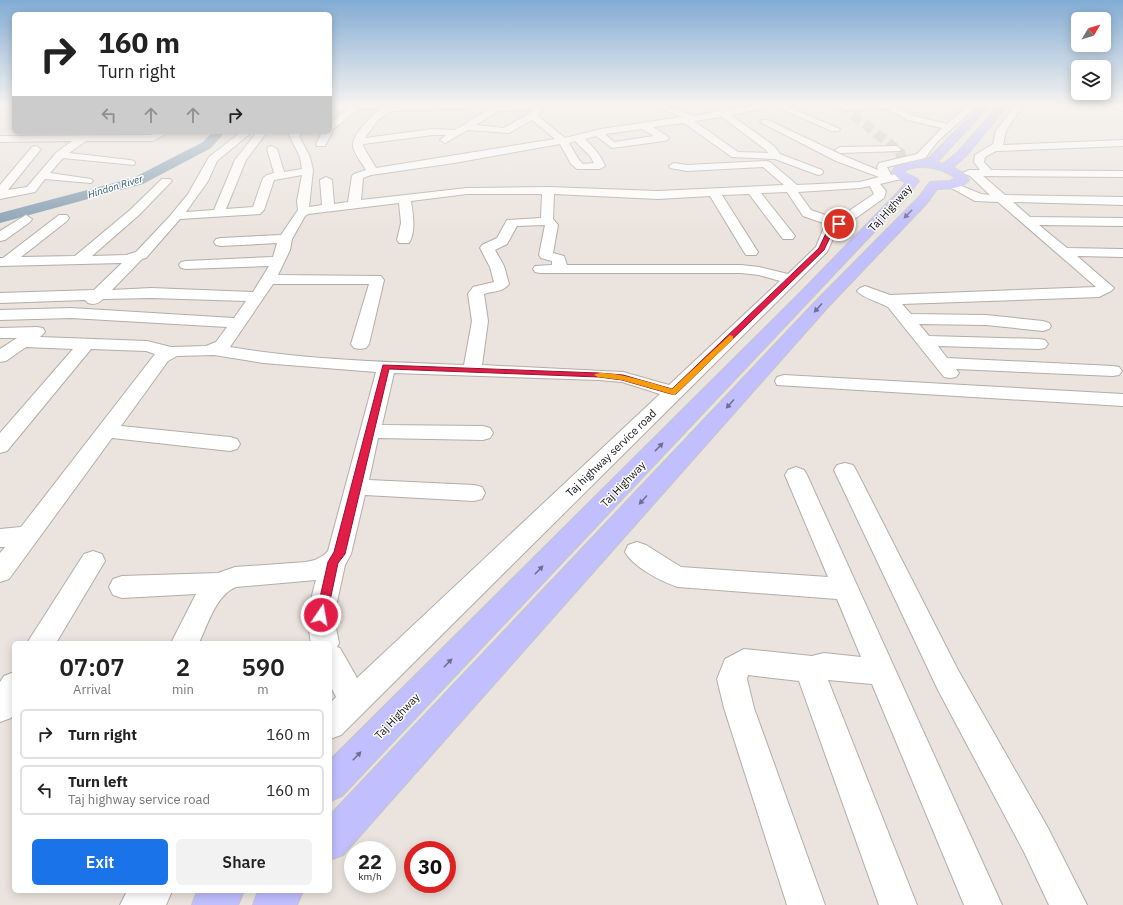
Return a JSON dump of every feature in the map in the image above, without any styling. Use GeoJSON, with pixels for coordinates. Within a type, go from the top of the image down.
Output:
{"type":"FeatureCollection","features":[{"type":"Feature","properties":{"kind":"main road","name":"Taj Highway"},"geometry":{"type":"LineString","coordinates":[[332,782],[804,298],[912,174],[933,160],[945,147]]}},
{"type":"Feature","properties":{"kind":"main road"},"geometry":{"type":"LineString","coordinates":[[332,840],[810,317],[923,200],[934,185],[951,175],[960,156],[968,147]]}},
{"type":"Feature","properties":{"kind":"main road"},"geometry":{"type":"LineString","coordinates":[[912,174],[951,175]]}},
{"type":"Feature","properties":{"kind":"main road"},"geometry":{"type":"LineString","coordinates":[[212,905],[223,893]]}},
{"type":"Feature","properties":{"kind":"main road"},"geometry":{"type":"LineString","coordinates":[[272,905],[282,893]]}},
{"type":"Feature","properties":{"kind":"street"},"geometry":{"type":"LineString","coordinates":[[0,195],[31,190],[50,165],[69,147]]}},
{"type":"Feature","properties":{"kind":"street"},"geometry":{"type":"LineString","coordinates":[[23,150],[100,147]]}},
{"type":"Feature","properties":{"kind":"street"},"geometry":{"type":"LineString","coordinates":[[2,354],[38,332],[75,313],[98,295],[136,258],[141,255],[176,216],[195,191],[212,159],[227,147]]}},
{"type":"Feature","properties":{"kind":"street"},"geometry":{"type":"LineString","coordinates":[[218,214],[237,166],[247,147]]}},
{"type":"Feature","properties":{"kind":"street"},"geometry":{"type":"LineString","coordinates":[[301,147],[308,171],[302,205],[304,211]]}},
{"type":"Feature","properties":{"kind":"street"},"geometry":{"type":"LineString","coordinates":[[359,147],[371,172]]}},
{"type":"Feature","properties":{"kind":"street"},"geometry":{"type":"LineString","coordinates":[[354,205],[358,176],[371,172],[405,171],[431,167],[450,161],[528,147]]}},
{"type":"Feature","properties":{"kind":"street"},"geometry":{"type":"LineString","coordinates":[[567,147],[575,162],[581,167],[600,166],[599,161],[587,147]]}},
{"type":"Feature","properties":{"kind":"street"},"geometry":{"type":"LineString","coordinates":[[725,147],[734,155],[776,156],[818,172]]}},
{"type":"Feature","properties":{"kind":"street"},"geometry":{"type":"LineString","coordinates":[[747,147],[757,155]]}},
{"type":"Feature","properties":{"kind":"street"},"geometry":{"type":"LineString","coordinates":[[769,147],[776,156]]}},
{"type":"Feature","properties":{"kind":"street"},"geometry":{"type":"LineString","coordinates":[[818,147],[870,171],[882,179]]}},
{"type":"Feature","properties":{"kind":"street"},"geometry":{"type":"LineString","coordinates":[[882,179],[882,167],[884,165],[891,162],[921,156],[928,147]]}},
{"type":"Feature","properties":{"kind":"street"},"geometry":{"type":"LineString","coordinates":[[960,156],[980,155],[996,148],[1015,147]]}},
{"type":"Feature","properties":{"kind":"street"},"geometry":{"type":"LineString","coordinates":[[0,192],[36,149]]}},
{"type":"Feature","properties":{"kind":"street"},"geometry":{"type":"LineString","coordinates":[[66,149],[130,163]]}},
{"type":"Feature","properties":{"kind":"street"},"geometry":{"type":"LineString","coordinates":[[272,149],[280,175]]}},
{"type":"Feature","properties":{"kind":"street"},"geometry":{"type":"LineString","coordinates":[[840,150],[896,149]]}},
{"type":"Feature","properties":{"kind":"street"},"geometry":{"type":"LineString","coordinates":[[433,152],[450,161],[463,181]]}},
{"type":"Feature","properties":{"kind":"street"},"geometry":{"type":"LineString","coordinates":[[980,155],[979,162],[989,174]]}},
{"type":"Feature","properties":{"kind":"street"},"geometry":{"type":"LineString","coordinates":[[674,166],[687,168],[766,164],[791,187],[807,213],[839,224]]}},
{"type":"Feature","properties":{"kind":"street"},"geometry":{"type":"LineString","coordinates":[[50,165],[65,167]]}},
{"type":"Feature","properties":{"kind":"street"},"geometry":{"type":"LineString","coordinates":[[176,216],[256,211],[258,210],[257,199],[269,178],[308,171]]}},
{"type":"Feature","properties":{"kind":"street"},"geometry":{"type":"LineString","coordinates":[[22,342],[85,346],[147,346],[169,352],[206,352],[215,350],[222,346],[269,280],[300,214],[304,211],[354,205],[439,190],[463,181],[548,190],[639,195],[791,187],[852,186],[912,174]]}},
{"type":"Feature","properties":{"kind":"street"},"geometry":{"type":"LineString","coordinates":[[974,174],[1106,288]]}},
{"type":"Feature","properties":{"kind":"street"},"geometry":{"type":"LineString","coordinates":[[951,175],[1123,174]]}},
{"type":"Feature","properties":{"kind":"street"},"geometry":{"type":"LineString","coordinates":[[42,175],[87,181]]}},
{"type":"Feature","properties":{"kind":"street"},"geometry":{"type":"LineString","coordinates":[[951,175],[980,198],[1123,201]]}},
{"type":"Feature","properties":{"kind":"street","name":"Taj highway service road"},"geometry":{"type":"LineString","coordinates":[[332,722],[822,249],[830,230],[880,195],[882,179]]}},
{"type":"Feature","properties":{"kind":"street"},"geometry":{"type":"LineString","coordinates":[[326,180],[328,207]]}},
{"type":"Feature","properties":{"kind":"street"},"geometry":{"type":"LineString","coordinates":[[79,260],[155,194],[172,189],[195,191],[212,190],[238,199]]}},
{"type":"Feature","properties":{"kind":"street"},"geometry":{"type":"LineString","coordinates":[[751,189],[788,236]]}},
{"type":"Feature","properties":{"kind":"street"},"geometry":{"type":"LineString","coordinates":[[548,190],[547,220],[552,225],[546,255],[559,259],[560,269]]}},
{"type":"Feature","properties":{"kind":"street"},"geometry":{"type":"LineString","coordinates":[[713,191],[751,252]]}},
{"type":"Feature","properties":{"kind":"street"},"geometry":{"type":"LineString","coordinates":[[404,240],[411,195]]}},
{"type":"Feature","properties":{"kind":"street"},"geometry":{"type":"LineString","coordinates":[[3,262],[63,218]]}},
{"type":"Feature","properties":{"kind":"street"},"geometry":{"type":"LineString","coordinates":[[0,237],[26,219]]}},
{"type":"Feature","properties":{"kind":"street"},"geometry":{"type":"LineString","coordinates":[[472,369],[480,321],[476,294],[478,290],[502,284],[497,266],[492,260],[487,248],[502,241],[512,223],[539,222],[547,220]]}},
{"type":"Feature","properties":{"kind":"street"},"geometry":{"type":"LineString","coordinates":[[1034,226],[1123,222]]}},
{"type":"Feature","properties":{"kind":"street"},"geometry":{"type":"LineString","coordinates":[[1034,226],[1123,233]]}},
{"type":"Feature","properties":{"kind":"street"},"geometry":{"type":"LineString","coordinates":[[221,242],[282,250]]}},
{"type":"Feature","properties":{"kind":"street"},"geometry":{"type":"LineString","coordinates":[[189,260],[282,250]]}},
{"type":"Feature","properties":{"kind":"street"},"geometry":{"type":"LineString","coordinates":[[1063,252],[1123,253]]}},
{"type":"Feature","properties":{"kind":"street"},"geometry":{"type":"LineString","coordinates":[[3,262],[136,258]]}},
{"type":"Feature","properties":{"kind":"street"},"geometry":{"type":"LineString","coordinates":[[540,269],[741,269],[759,271],[790,279]]}},
{"type":"Feature","properties":{"kind":"street"},"geometry":{"type":"LineString","coordinates":[[269,280],[378,280],[360,344]]}},
{"type":"Feature","properties":{"kind":"street"},"geometry":{"type":"LineString","coordinates":[[865,290],[889,300],[1099,292],[1106,288],[1123,289]]}},
{"type":"Feature","properties":{"kind":"street"},"geometry":{"type":"LineString","coordinates":[[0,298],[151,293],[256,298]]}},
{"type":"Feature","properties":{"kind":"street"},"geometry":{"type":"LineString","coordinates":[[889,300],[968,393]]}},
{"type":"Feature","properties":{"kind":"street"},"geometry":{"type":"LineString","coordinates":[[0,315],[75,313],[238,323]]}},
{"type":"Feature","properties":{"kind":"street"},"geometry":{"type":"LineString","coordinates":[[905,319],[991,320],[1043,326]]}},
{"type":"Feature","properties":{"kind":"street"},"geometry":{"type":"LineString","coordinates":[[0,334],[38,332]]}},
{"type":"Feature","properties":{"kind":"street"},"geometry":{"type":"LineString","coordinates":[[924,341],[1039,344]]}},
{"type":"Feature","properties":{"kind":"street"},"geometry":{"type":"LineString","coordinates":[[0,446],[85,346]]}},
{"type":"Feature","properties":{"kind":"street"},"geometry":{"type":"LineString","coordinates":[[215,350],[263,358],[386,367],[472,369],[623,377],[674,392]]}},
{"type":"Feature","properties":{"kind":"street"},"geometry":{"type":"LineString","coordinates":[[0,572],[162,357],[169,352]]}},
{"type":"Feature","properties":{"kind":"street"},"geometry":{"type":"LineString","coordinates":[[942,363],[1113,372]]}},
{"type":"Feature","properties":{"kind":"street"},"geometry":{"type":"LineString","coordinates":[[185,641],[211,592],[219,584],[235,577],[306,572],[326,566],[333,562],[339,554],[386,367]]}},
{"type":"Feature","properties":{"kind":"street"},"geometry":{"type":"LineString","coordinates":[[784,381],[968,393],[1123,400]]}},
{"type":"Feature","properties":{"kind":"street"},"geometry":{"type":"LineString","coordinates":[[107,430],[230,444]]}},
{"type":"Feature","properties":{"kind":"street"},"geometry":{"type":"LineString","coordinates":[[371,431],[483,433]]}},
{"type":"Feature","properties":{"kind":"street"},"geometry":{"type":"LineString","coordinates":[[845,470],[948,680],[1036,840],[1068,905]]}},
{"type":"Feature","properties":{"kind":"street"},"geometry":{"type":"LineString","coordinates":[[796,475],[983,905]]}},
{"type":"Feature","properties":{"kind":"street"},"geometry":{"type":"LineString","coordinates":[[357,487],[474,493]]}},
{"type":"Feature","properties":{"kind":"street"},"geometry":{"type":"LineString","coordinates":[[0,538],[28,535]]}},
{"type":"Feature","properties":{"kind":"street"},"geometry":{"type":"LineString","coordinates":[[637,552],[678,577],[845,589]]}},
{"type":"Feature","properties":{"kind":"street"},"geometry":{"type":"LineString","coordinates":[[42,641],[93,561]]}},
{"type":"Feature","properties":{"kind":"street"},"geometry":{"type":"LineString","coordinates":[[324,641],[321,632],[321,615],[333,562]]}},
{"type":"Feature","properties":{"kind":"street"},"geometry":{"type":"LineString","coordinates":[[122,587],[219,584]]}},
{"type":"Feature","properties":{"kind":"street"},"geometry":{"type":"LineString","coordinates":[[332,661],[354,700]]}},
{"type":"Feature","properties":{"kind":"street"},"geometry":{"type":"LineString","coordinates":[[806,905],[739,708],[732,679],[735,668],[744,662],[814,669],[824,666],[882,672]]}},
{"type":"Feature","properties":{"kind":"street"},"geometry":{"type":"LineString","coordinates":[[814,669],[813,678],[898,905]]}},
{"type":"Feature","properties":{"kind":"street"},"geometry":{"type":"LineString","coordinates":[[0,708],[12,689]]}},
{"type":"Feature","properties":{"kind":"street"},"geometry":{"type":"LineString","coordinates":[[139,905],[152,893]]}},
{"type":"Feature","properties":{"kind":"waterway","name":"Hindon River"},"geometry":{"type":"LineString","coordinates":[[0,218],[138,181],[203,147]]}},
{"type":"Feature","properties":{"kind":"tunnel"},"geometry":{"type":"LineString","coordinates":[[894,147],[900,152],[902,160]]}},
{"type":"Feature","properties":{"kind":"slow traffic"},"geometry":{"type":"LineString","coordinates":[[598,375],[623,377],[674,392],[730,337]]}},
{"type":"Feature","properties":{"kind":"route"},"geometry":{"type":"LineString","coordinates":[[321,615],[333,562],[339,554],[368,445],[386,367],[472,369],[623,377],[674,392],[822,249],[827,234],[839,224]]}}]}
